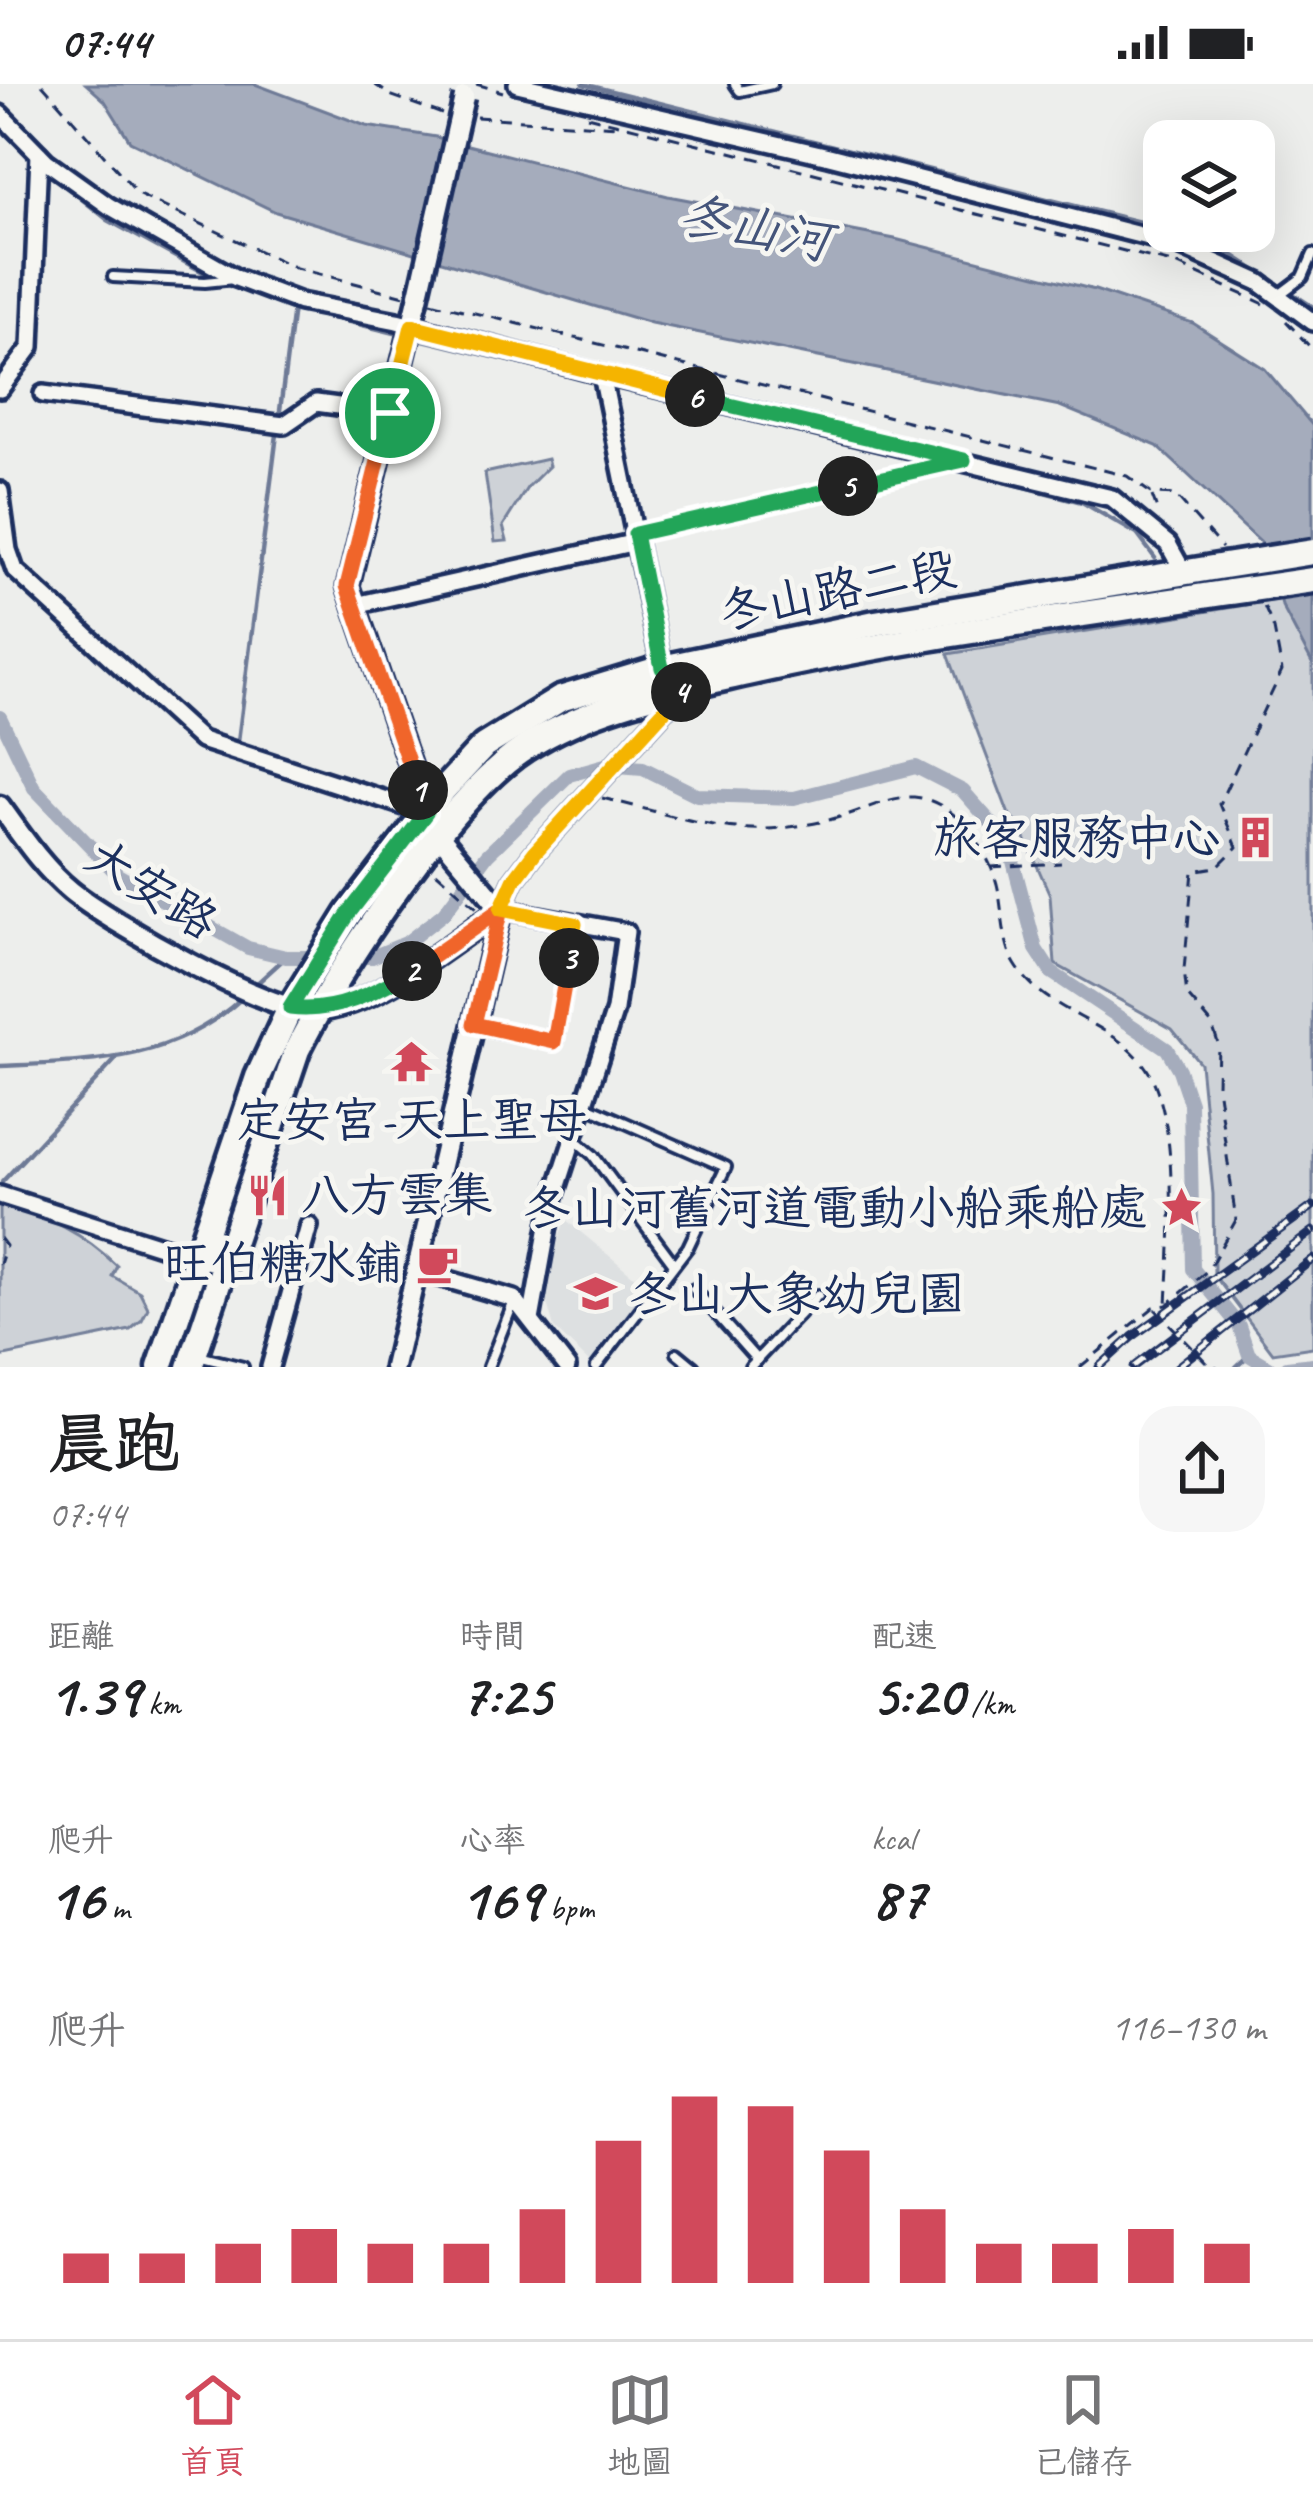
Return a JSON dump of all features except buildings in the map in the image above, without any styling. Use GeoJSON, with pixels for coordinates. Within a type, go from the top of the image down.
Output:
{"type":"FeatureCollection","features":[{"type":"Feature","properties":{"kind":"main road","name":"冬山路二段"},"geometry":{"type":"LineString","coordinates":[[160,1367],[281,1005],[349,913],[439,834],[484,746],[560,699],[662,668],[854,627],[1184,571],[1222,556],[1313,552]]}},
{"type":"Feature","properties":{"kind":"main road","name":"冬山路二段"},"geometry":{"type":"LineString","coordinates":[[192,1361],[297,1050],[316,1012],[439,834],[520,751],[570,722],[686,686],[878,646],[1313,580]]}},
{"type":"Feature","properties":{"kind":"street"},"geometry":{"type":"LineString","coordinates":[[469,88],[347,586],[439,834],[501,909],[626,932],[615,1010],[552,1204],[531,1320]]}},
{"type":"Feature","properties":{"kind":"street"},"geometry":{"type":"LineString","coordinates":[[510,88],[590,100],[829,155],[1175,244],[1239,272],[1313,322]]}},
{"type":"Feature","properties":{"kind":"street"},"geometry":{"type":"LineString","coordinates":[[0,114],[39,154],[109,206],[236,278],[300,302],[1112,498],[1168,544],[1184,571]]}},
{"type":"Feature","properties":{"kind":"street"},"geometry":{"type":"LineString","coordinates":[[0,389],[31,346],[39,154]]}},
{"type":"Feature","properties":{"kind":"street"},"geometry":{"type":"LineString","coordinates":[[394,1367],[501,909],[514,880],[535,852],[686,686],[662,668],[602,375]]}},
{"type":"Feature","properties":{"kind":"street"},"geometry":{"type":"LineString","coordinates":[[43,394],[284,425],[316,403],[390,413]]}},
{"type":"Feature","properties":{"kind":"street"},"geometry":{"type":"LineString","coordinates":[[0,491],[15,570],[184,727],[216,748],[439,834]]}},
{"type":"Feature","properties":{"kind":"street"},"geometry":{"type":"LineString","coordinates":[[355,604],[636,538]]}},
{"type":"Feature","properties":{"kind":"street","name":"大安路"},"geometry":{"type":"LineString","coordinates":[[0,806],[45,866],[73,893],[221,978],[281,1005],[316,1012]]}},
{"type":"Feature","properties":{"kind":"street"},"geometry":{"type":"LineString","coordinates":[[316,1012],[384,987],[501,909]]}},
{"type":"Feature","properties":{"kind":"street"},"geometry":{"type":"LineString","coordinates":[[474,1024],[554,1042],[575,924]]}},
{"type":"Feature","properties":{"kind":"street"},"geometry":{"type":"LineString","coordinates":[[0,1195],[223,1266]]}},
{"type":"Feature","properties":{"kind":"street"},"geometry":{"type":"LineString","coordinates":[[270,1367],[309,1226]]}},
{"type":"Feature","properties":{"kind":"street"},"geometry":{"type":"LineString","coordinates":[[415,1270],[514,1300],[567,1367]]}},
{"type":"Feature","properties":{"kind":"lane"},"geometry":{"type":"LineString","coordinates":[[734,84],[740,91],[772,84]]}},
{"type":"Feature","properties":{"kind":"lane"},"geometry":{"type":"LineString","coordinates":[[1278,296],[1303,277],[1313,254]]}},
{"type":"Feature","properties":{"kind":"lane"},"geometry":{"type":"LineString","coordinates":[[113,277],[205,282],[236,278]]}},
{"type":"Feature","properties":{"kind":"lane"},"geometry":{"type":"LineString","coordinates":[[636,538],[964,460]]}},
{"type":"Feature","properties":{"kind":"lane"},"geometry":{"type":"LineString","coordinates":[[585,1106],[726,1168],[688,1247],[596,1367]]}},
{"type":"Feature","properties":{"kind":"lane"},"geometry":{"type":"LineString","coordinates":[[574,1138],[593,1155],[674,1264]]}},
{"type":"Feature","properties":{"kind":"lane"},"geometry":{"type":"LineString","coordinates":[[694,1289],[753,1363],[818,1295]]}},
{"type":"Feature","properties":{"kind":"lane"},"geometry":{"type":"LineString","coordinates":[[488,1367],[514,1300]]}},
{"type":"Feature","properties":{"kind":"lane"},"geometry":{"type":"LineString","coordinates":[[677,1353],[694,1367]]}},
{"type":"Feature","properties":{"kind":"lane"},"geometry":{"type":"LineString","coordinates":[[192,1361],[243,1367]]}},
{"type":"Feature","properties":{"kind":"path"},"geometry":{"type":"LineString","coordinates":[[42,84],[139,195],[296,268],[1127,476],[1152,494],[1174,494],[1222,556]]}},
{"type":"Feature","properties":{"kind":"path"},"geometry":{"type":"LineString","coordinates":[[374,84],[439,114],[624,127],[1176,264],[1276,310],[1313,350]]}},
{"type":"Feature","properties":{"kind":"path"},"geometry":{"type":"LineString","coordinates":[[469,88],[510,88]]}},
{"type":"Feature","properties":{"kind":"path"},"geometry":{"type":"LineString","coordinates":[[590,100],[624,127]]}},
{"type":"Feature","properties":{"kind":"path"},"geometry":{"type":"LineString","coordinates":[[1080,1367],[1154,1307],[1168,1305],[1208,1270],[1236,1220],[1217,1085],[1218,1043],[1212,1024],[1187,995],[1184,970],[1193,871],[1217,867],[1237,847],[1219,804],[1282,670],[1263,603]]}},
{"type":"Feature","properties":{"kind":"path"},"geometry":{"type":"LineString","coordinates":[[592,792],[739,828],[777,829],[913,797],[936,804],[966,824],[996,880],[1014,963],[1046,997],[1111,1034],[1142,1060],[1157,1088],[1167,1137],[1168,1305]]}},
{"type":"Feature","properties":{"kind":"path"},"geometry":{"type":"LineString","coordinates":[[989,867],[1061,863]]}},
{"type":"Feature","properties":{"kind":"path"},"geometry":{"type":"LineString","coordinates":[[438,874],[477,908]]}},
{"type":"Feature","properties":{"kind":"path"},"geometry":{"type":"LineString","coordinates":[[0,1238],[6,1246],[0,1264]]}},
{"type":"Feature","properties":{"kind":"path"},"geometry":{"type":"LineString","coordinates":[[1154,1307],[1208,1364],[1217,1367]]}},
{"type":"Feature","properties":{"kind":"shaded area"},"geometry":{"type":"Polygon","coordinates":[[[547,459],[549,466],[527,488],[503,526],[507,541],[495,542],[485,473],[547,459]]]}},
{"type":"Feature","properties":{"kind":"shaded area"},"geometry":{"type":"Polygon","coordinates":[[[1313,594],[1313,1347],[1273,1353],[1214,1275],[1213,1194],[1200,1063],[1172,1029],[1055,964],[1050,895],[1020,827],[1008,812],[948,654],[1313,594]]]}},
{"type":"Feature","properties":{"kind":"shaded area"},"geometry":{"type":"Polygon","coordinates":[[[0,1201],[63,1226],[103,1253],[117,1266],[112,1276],[140,1292],[148,1308],[142,1320],[130,1330],[0,1357],[0,1201]]]}},
{"type":"Feature","properties":{"kind":"shaded area","name":"冬山大象幼兒園"},"geometry":{"type":"Polygon","coordinates":[[[565,1219],[648,1288],[591,1364],[554,1328],[546,1299],[565,1219]]]}},
{"type":"Feature","properties":{"kind":"water","name":"冬山河"},"geometry":{"type":"Polygon","coordinates":[[[86,84],[255,84],[366,126],[436,137],[668,196],[895,239],[1095,290],[1193,323],[1265,369],[1313,426],[1313,665],[1282,606],[1273,554],[1157,446],[1060,406],[651,323],[276,212],[130,141],[105,101],[86,84]]]}},
{"type":"Feature","properties":{"kind":"waterway"},"geometry":{"type":"LineString","coordinates":[[583,84],[1143,223]]}},
{"type":"Feature","properties":{"kind":"waterway"},"geometry":{"type":"LineString","coordinates":[[0,127],[30,156],[22,346],[0,375]]}},
{"type":"Feature","properties":{"kind":"waterway"},"geometry":{"type":"LineString","coordinates":[[43,168],[108,220],[214,278]]}},
{"type":"Feature","properties":{"kind":"waterway"},"geometry":{"type":"LineString","coordinates":[[1228,252],[1313,307]]}},
{"type":"Feature","properties":{"kind":"waterway"},"geometry":{"type":"LineString","coordinates":[[225,282],[293,308],[403,335]]}},
{"type":"Feature","properties":{"kind":"waterway"},"geometry":{"type":"LineString","coordinates":[[237,749],[293,308]]}},
{"type":"Feature","properties":{"kind":"waterway"},"geometry":{"type":"LineString","coordinates":[[415,338],[934,464]]}},
{"type":"Feature","properties":{"kind":"waterway"},"geometry":{"type":"LineString","coordinates":[[945,466],[1082,502],[1137,534],[1155,558]]}},
{"type":"Feature","properties":{"kind":"waterway"},"geometry":{"type":"LineString","coordinates":[[70,630],[190,739]]}},
{"type":"Feature","properties":{"kind":"waterway"},"geometry":{"type":"LineString","coordinates":[[0,717],[34,788],[118,875],[248,948],[286,957],[372,957],[406,943],[444,913],[487,855],[569,775],[605,765],[643,768],[697,795],[794,798],[916,767],[963,791],[1008,842],[1036,949],[1051,972],[1167,1049],[1179,1070],[1190,1103],[1193,1269],[1239,1326],[1249,1355],[1269,1367]]}},
{"type":"Feature","properties":{"kind":"waterway"},"geometry":{"type":"LineString","coordinates":[[254,986],[286,957]]}},
{"type":"Feature","properties":{"kind":"waterway"},"geometry":{"type":"LineString","coordinates":[[0,1066],[98,1060],[158,1047],[215,1019],[242,998]]}},
{"type":"Feature","properties":{"kind":"waterway"},"geometry":{"type":"LineString","coordinates":[[2,1182],[116,1059]]}},
{"type":"Feature","properties":{"kind":"waterway"},"geometry":{"type":"LineString","coordinates":[[1236,1367],[1249,1355]]}},
{"type":"Feature","properties":{"kind":"waterway"},"geometry":{"type":"LineString","coordinates":[[1287,1367],[1313,1364]]}},
{"type":"Feature","properties":{"kind":"railway"},"geometry":{"type":"LineString","coordinates":[[1099,1367],[1132,1337],[1313,1206]]}},
{"type":"Feature","properties":{"kind":"railway"},"geometry":{"type":"LineString","coordinates":[[1133,1367],[1313,1231]]}},
{"type":"Feature","properties":{"kind":"railway"},"geometry":{"type":"LineString","coordinates":[[1177,1367],[1313,1259]]}},
{"type":"Feature","properties":{"kind":"place","name":"旅客服務中心"},"geometry":{"type":"Point","coordinates":[1255,838]}},
{"type":"Feature","properties":{"kind":"place","name":"定安宮-天上聖母"},"geometry":{"type":"Point","coordinates":[411,1062]}},
{"type":"Feature","properties":{"kind":"place","name":"八方雲集"},"geometry":{"type":"Point","coordinates":[267,1195]}},
{"type":"Feature","properties":{"kind":"place","name":"冬山河舊河道電動小船乘船處"},"geometry":{"type":"Point","coordinates":[1181,1208]}},
{"type":"Feature","properties":{"kind":"place","name":"旺伯糖水鋪"},"geometry":{"type":"Point","coordinates":[437,1263]}},
{"type":"Feature","properties":{"kind":"place","name":"冬山大象幼兒園"},"geometry":{"type":"Point","coordinates":[595,1294]}},
{"type":"Feature","properties":{"kind":"route"},"geometry":{"type":"LineString","coordinates":[[390,413],[347,586],[426,813],[349,913],[290,1008],[316,1012],[384,987],[501,909],[474,1024],[554,1042],[575,924],[501,909],[514,880],[535,852],[686,686],[662,668],[635,534],[964,460],[412,326],[390,413]]}}]}
